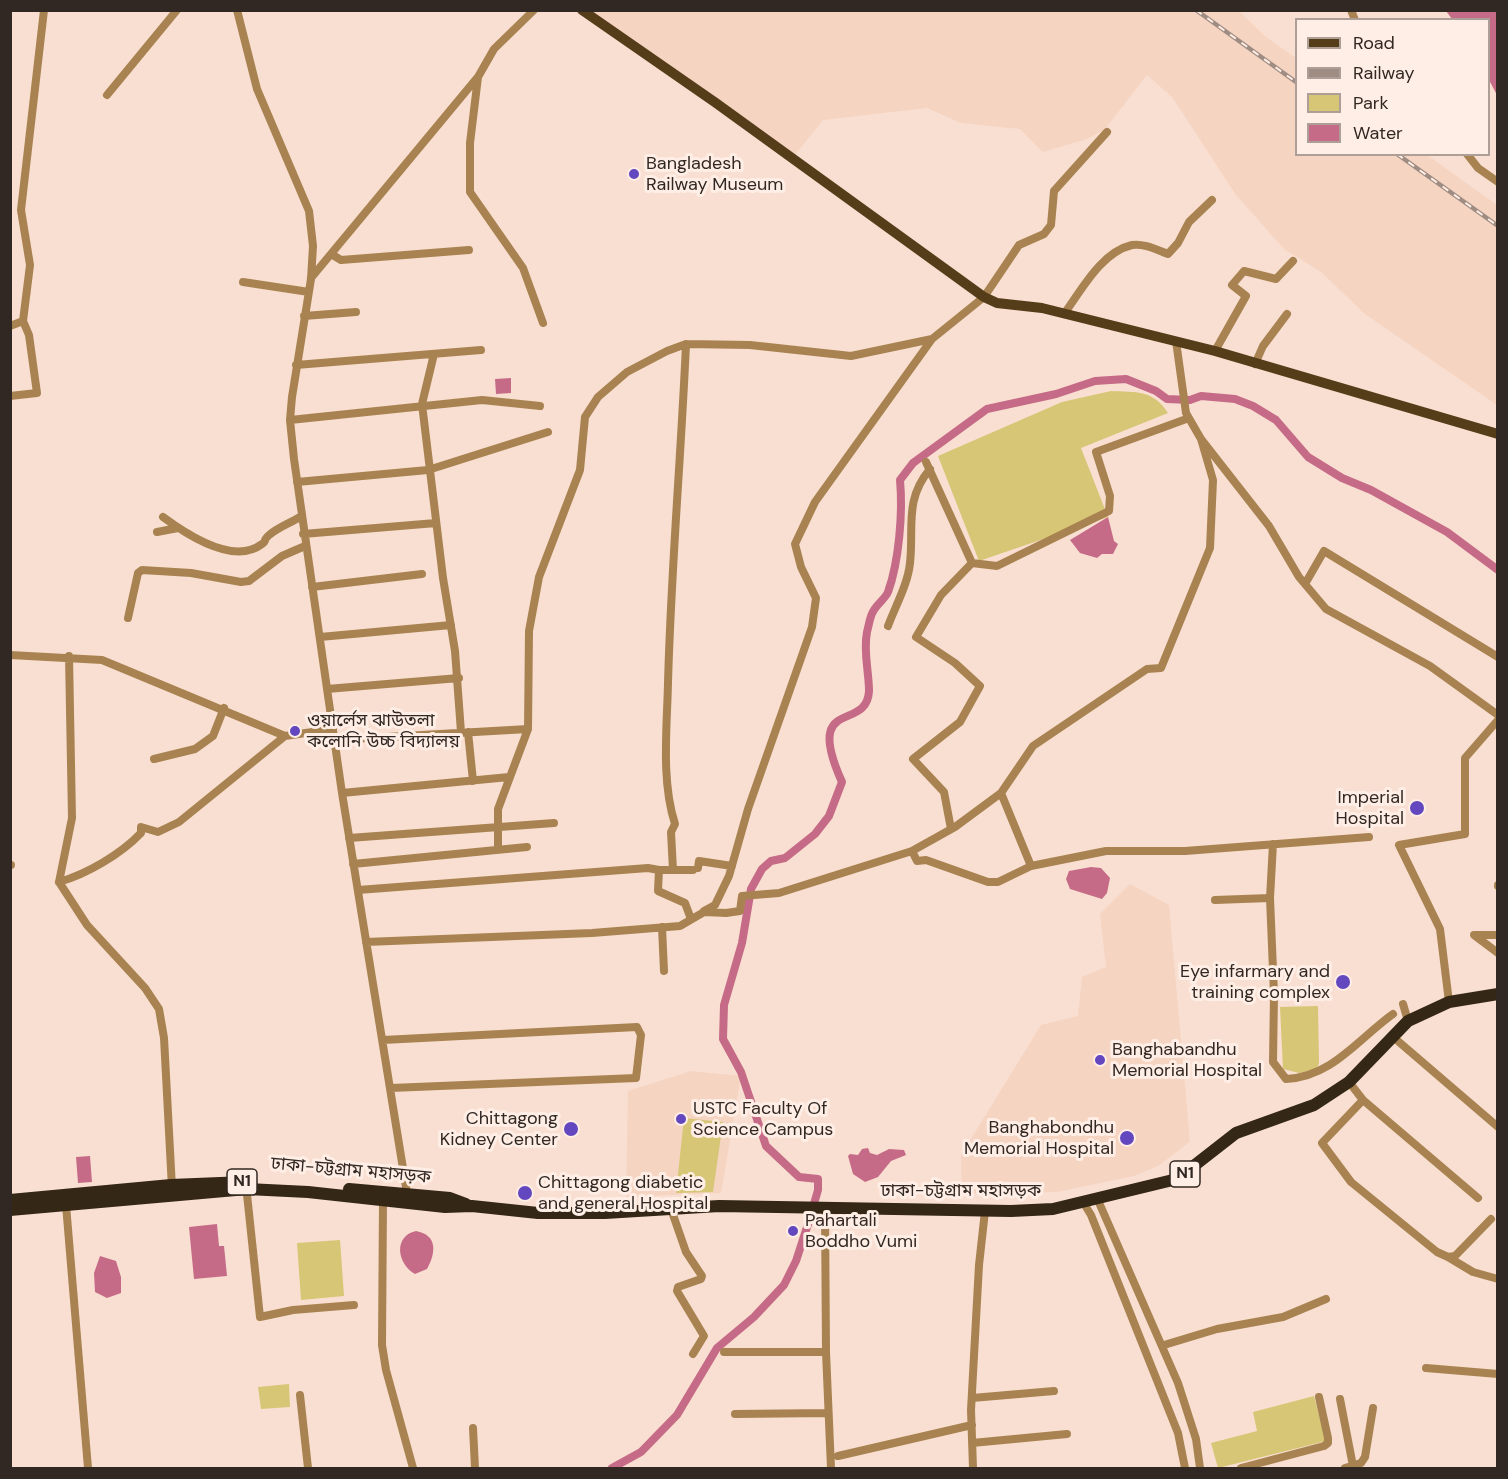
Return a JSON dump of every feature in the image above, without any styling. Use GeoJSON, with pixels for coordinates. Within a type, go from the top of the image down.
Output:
{"type":"FeatureCollection","features":[{"type":"Feature","properties":{"kind":"highway","name":"ঢাকা-চট্টগ্রাম মহাসড়ক"},"geometry":{"type":"LineString","coordinates":[[246,1186],[445,1208],[472,1206],[567,1214],[718,1206],[1034,1210],[1083,1202],[1177,1179],[1236,1133],[1314,1104],[1349,1082],[1408,1021],[1449,1002],[1497,994]]}},
{"type":"Feature","properties":{"kind":"highway","name":"ঢাকা-চট্টগ্রাম মহাসড়ক"},"geometry":{"type":"LineString","coordinates":[[10,1200],[246,1186],[407,1193],[450,1198],[472,1206]]}},
{"type":"Feature","properties":{"kind":"highway","name":"ঢাকা-চট্টগ্রাম মহাসড়ক"},"geometry":{"type":"LineString","coordinates":[[10,1210],[66,1205],[172,1189]]}},
{"type":"Feature","properties":{"kind":"main road"},"geometry":{"type":"LineString","coordinates":[[582,10],[716,103],[984,297],[997,303],[1064,314],[1215,351],[1497,434]]}},
{"type":"Feature","properties":{"kind":"street"},"geometry":{"type":"LineString","coordinates":[[10,396],[37,393],[29,335],[23,321],[30,265],[21,210],[44,10]]}},
{"type":"Feature","properties":{"kind":"street"},"geometry":{"type":"LineString","coordinates":[[106,95],[177,10]]}},
{"type":"Feature","properties":{"kind":"street"},"geometry":{"type":"LineString","coordinates":[[237,10],[257,89],[309,211],[311,279],[296,365],[290,420],[300,518],[353,864],[407,1193]]}},
{"type":"Feature","properties":{"kind":"street"},"geometry":{"type":"LineString","coordinates":[[311,279],[478,77],[494,48],[534,10]]}},
{"type":"Feature","properties":{"kind":"street"},"geometry":{"type":"LineString","coordinates":[[478,77],[470,143],[470,192],[522,268],[543,323]]}},
{"type":"Feature","properties":{"kind":"street"},"geometry":{"type":"LineString","coordinates":[[366,942],[680,926],[715,905],[732,866],[758,777],[812,627],[816,598],[801,567],[795,544],[815,501],[932,339],[984,297],[1019,245],[1044,234],[1052,225],[1054,191],[1107,132]]}},
{"type":"Feature","properties":{"kind":"street"},"geometry":{"type":"LineString","coordinates":[[1469,156],[1478,168],[1497,182]]}},
{"type":"Feature","properties":{"kind":"street"},"geometry":{"type":"LineString","coordinates":[[1064,314],[1093,274],[1112,257],[1132,245],[1147,246],[1168,254],[1178,243],[1189,222],[1212,200]]}},
{"type":"Feature","properties":{"kind":"street"},"geometry":{"type":"LineString","coordinates":[[312,265],[341,260],[469,250]]}},
{"type":"Feature","properties":{"kind":"street"},"geometry":{"type":"LineString","coordinates":[[331,254],[341,260]]}},
{"type":"Feature","properties":{"kind":"street"},"geometry":{"type":"LineString","coordinates":[[1215,351],[1246,296],[1232,285],[1244,271],[1276,279],[1293,261]]}},
{"type":"Feature","properties":{"kind":"street"},"geometry":{"type":"LineString","coordinates":[[243,282],[309,292]]}},
{"type":"Feature","properties":{"kind":"street"},"geometry":{"type":"LineString","coordinates":[[304,316],[356,312]]}},
{"type":"Feature","properties":{"kind":"street"},"geometry":{"type":"LineString","coordinates":[[1255,364],[1263,346],[1287,314]]}},
{"type":"Feature","properties":{"kind":"street"},"geometry":{"type":"LineString","coordinates":[[10,327],[23,321]]}},
{"type":"Feature","properties":{"kind":"street"},"geometry":{"type":"LineString","coordinates":[[498,849],[496,828],[498,809],[528,729],[529,631],[539,577],[580,470],[585,417],[598,397],[627,372],[667,351],[686,344],[750,345],[851,356],[932,339]]}},
{"type":"Feature","properties":{"kind":"street"},"geometry":{"type":"LineString","coordinates":[[1176,341],[1188,416],[1201,439],[1269,526],[1305,584],[1326,609],[1430,666],[1497,715]]}},
{"type":"Feature","properties":{"kind":"street"},"geometry":{"type":"LineString","coordinates":[[673,870],[671,832],[675,824],[668,773],[670,588],[676,542],[686,344]]}},
{"type":"Feature","properties":{"kind":"street"},"geometry":{"type":"LineString","coordinates":[[296,365],[481,350]]}},
{"type":"Feature","properties":{"kind":"street"},"geometry":{"type":"LineString","coordinates":[[434,354],[422,404],[428,470],[473,781]]}},
{"type":"Feature","properties":{"kind":"street"},"geometry":{"type":"LineString","coordinates":[[290,420],[422,404],[482,400],[540,406]]}},
{"type":"Feature","properties":{"kind":"street"},"geometry":{"type":"LineString","coordinates":[[972,563],[997,566],[1109,511],[1110,496],[1096,452],[1188,416]]}},
{"type":"Feature","properties":{"kind":"street"},"geometry":{"type":"LineString","coordinates":[[297,482],[428,470],[548,432]]}},
{"type":"Feature","properties":{"kind":"street"},"geometry":{"type":"LineString","coordinates":[[704,912],[740,911],[742,896],[779,892],[912,851],[951,829],[1001,793],[1033,746],[1147,669],[1161,668],[1210,548],[1213,480],[1201,439]]}},
{"type":"Feature","properties":{"kind":"street"},"geometry":{"type":"LineString","coordinates":[[888,626],[910,566],[911,521],[916,486],[928,466],[972,563]]}},
{"type":"Feature","properties":{"kind":"street"},"geometry":{"type":"LineString","coordinates":[[163,517],[178,528],[223,549],[239,550],[261,545],[267,536],[300,518]]}},
{"type":"Feature","properties":{"kind":"street"},"geometry":{"type":"LineString","coordinates":[[303,534],[436,523]]}},
{"type":"Feature","properties":{"kind":"street"},"geometry":{"type":"LineString","coordinates":[[157,532],[178,528]]}},
{"type":"Feature","properties":{"kind":"street"},"geometry":{"type":"LineString","coordinates":[[128,618],[138,573],[142,570],[191,573],[241,582],[249,581],[282,556],[305,546]]}},
{"type":"Feature","properties":{"kind":"street"},"geometry":{"type":"LineString","coordinates":[[1305,584],[1324,551],[1497,657]]}},
{"type":"Feature","properties":{"kind":"street"},"geometry":{"type":"LineString","coordinates":[[951,829],[944,792],[913,759],[960,722],[980,686],[955,663],[916,637],[941,595],[972,563]]}},
{"type":"Feature","properties":{"kind":"street"},"geometry":{"type":"LineString","coordinates":[[312,587],[422,574]]}},
{"type":"Feature","properties":{"kind":"street"},"geometry":{"type":"LineString","coordinates":[[320,637],[451,625]]}},
{"type":"Feature","properties":{"kind":"street"},"geometry":{"type":"LineString","coordinates":[[10,655],[69,656],[102,660],[224,708],[257,726],[285,736],[333,729]]}},
{"type":"Feature","properties":{"kind":"street"},"geometry":{"type":"LineString","coordinates":[[69,656],[72,818],[59,882],[87,925],[146,988],[159,1009],[164,1038],[172,1189]]}},
{"type":"Feature","properties":{"kind":"street"},"geometry":{"type":"LineString","coordinates":[[327,689],[459,678]]}},
{"type":"Feature","properties":{"kind":"street"},"geometry":{"type":"LineString","coordinates":[[153,759],[195,749],[213,736],[224,708]]}},
{"type":"Feature","properties":{"kind":"street"},"geometry":{"type":"LineString","coordinates":[[1449,1002],[1440,929],[1399,845],[1465,834],[1465,758],[1497,720]]}},
{"type":"Feature","properties":{"kind":"street"},"geometry":{"type":"LineString","coordinates":[[334,740],[528,729]]}},
{"type":"Feature","properties":{"kind":"street"},"geometry":{"type":"LineString","coordinates":[[59,882],[78,877],[126,846],[141,832],[141,826],[158,832],[179,822],[285,736]]}},
{"type":"Feature","properties":{"kind":"street"},"geometry":{"type":"LineString","coordinates":[[342,794],[509,777]]}},
{"type":"Feature","properties":{"kind":"street"},"geometry":{"type":"LineString","coordinates":[[1001,793],[1031,866]]}},
{"type":"Feature","properties":{"kind":"street"},"geometry":{"type":"LineString","coordinates":[[350,838],[554,823]]}},
{"type":"Feature","properties":{"kind":"street"},"geometry":{"type":"LineString","coordinates":[[912,851],[917,861],[926,860],[988,882],[998,882],[1031,866],[1106,851],[1185,851],[1369,837]]}},
{"type":"Feature","properties":{"kind":"street"},"geometry":{"type":"LineString","coordinates":[[1273,844],[1270,898],[1274,994],[1273,1062],[1286,1079],[1301,1078],[1320,1072],[1393,1014]]}},
{"type":"Feature","properties":{"kind":"street"},"geometry":{"type":"LineString","coordinates":[[353,864],[527,847]]}},
{"type":"Feature","properties":{"kind":"street"},"geometry":{"type":"LineString","coordinates":[[358,890],[637,868],[696,869],[699,861],[732,866]]}},
{"type":"Feature","properties":{"kind":"street"},"geometry":{"type":"LineString","coordinates":[[658,870],[658,891],[685,903],[691,919]]}},
{"type":"Feature","properties":{"kind":"street"},"geometry":{"type":"LineString","coordinates":[[1215,900],[1270,898]]}},
{"type":"Feature","properties":{"kind":"street"},"geometry":{"type":"LineString","coordinates":[[662,927],[664,971]]}},
{"type":"Feature","properties":{"kind":"street"},"geometry":{"type":"LineString","coordinates":[[1497,935],[1474,935],[1497,953]]}},
{"type":"Feature","properties":{"kind":"street"},"geometry":{"type":"LineString","coordinates":[[1403,1004],[1408,1021]]}},
{"type":"Feature","properties":{"kind":"street"},"geometry":{"type":"LineString","coordinates":[[383,1040],[636,1027],[641,1035],[636,1078],[391,1088]]}},
{"type":"Feature","properties":{"kind":"street"},"geometry":{"type":"LineString","coordinates":[[1392,1036],[1497,1127]]}},
{"type":"Feature","properties":{"kind":"street"},"geometry":{"type":"LineString","coordinates":[[1349,1082],[1363,1100],[1478,1198]]}},
{"type":"Feature","properties":{"kind":"street"},"geometry":{"type":"LineString","coordinates":[[1363,1100],[1322,1143],[1351,1182],[1437,1252],[1473,1272],[1497,1278]]}},
{"type":"Feature","properties":{"kind":"street"},"geometry":{"type":"LineString","coordinates":[[246,1186],[260,1317],[293,1310],[354,1305]]}},
{"type":"Feature","properties":{"kind":"street"},"geometry":{"type":"LineString","coordinates":[[1097,1198],[1164,1345],[1193,1428],[1200,1468]]}},
{"type":"Feature","properties":{"kind":"street"},"geometry":{"type":"LineString","coordinates":[[383,1201],[382,1345],[386,1370],[413,1468]]}},
{"type":"Feature","properties":{"kind":"street"},"geometry":{"type":"LineString","coordinates":[[1083,1202],[1091,1215],[1148,1352],[1178,1433],[1185,1468]]}},
{"type":"Feature","properties":{"kind":"street"},"geometry":{"type":"LineString","coordinates":[[66,1205],[88,1468]]}},
{"type":"Feature","properties":{"kind":"street"},"geometry":{"type":"LineString","coordinates":[[818,1208],[831,1468]]}},
{"type":"Feature","properties":{"kind":"street"},"geometry":{"type":"LineString","coordinates":[[671,1209],[686,1252],[702,1276],[701,1279],[678,1287],[677,1291],[704,1336],[693,1354]]}},
{"type":"Feature","properties":{"kind":"street"},"geometry":{"type":"LineString","coordinates":[[973,1468],[972,1398],[979,1265],[986,1211]]}},
{"type":"Feature","properties":{"kind":"street"},"geometry":{"type":"LineString","coordinates":[[1448,1257],[1455,1256],[1491,1219]]}},
{"type":"Feature","properties":{"kind":"street"},"geometry":{"type":"LineString","coordinates":[[1164,1345],[1217,1329],[1283,1317],[1326,1299]]}},
{"type":"Feature","properties":{"kind":"street"},"geometry":{"type":"LineString","coordinates":[[724,1352],[826,1352]]}},
{"type":"Feature","properties":{"kind":"street"},"geometry":{"type":"LineString","coordinates":[[1426,1368],[1497,1374]]}},
{"type":"Feature","properties":{"kind":"street"},"geometry":{"type":"LineString","coordinates":[[972,1398],[1054,1391]]}},
{"type":"Feature","properties":{"kind":"street"},"geometry":{"type":"LineString","coordinates":[[300,1395],[308,1468]]}},
{"type":"Feature","properties":{"kind":"street"},"geometry":{"type":"LineString","coordinates":[[1241,1468],[1324,1446],[1328,1438],[1319,1397]]}},
{"type":"Feature","properties":{"kind":"street"},"geometry":{"type":"LineString","coordinates":[[1340,1399],[1349,1467],[1365,1457],[1373,1408]]}},
{"type":"Feature","properties":{"kind":"street"},"geometry":{"type":"LineString","coordinates":[[735,1414],[828,1413]]}},
{"type":"Feature","properties":{"kind":"street"},"geometry":{"type":"LineString","coordinates":[[838,1456],[972,1425]]}},
{"type":"Feature","properties":{"kind":"street"},"geometry":{"type":"LineString","coordinates":[[473,1428],[475,1468]]}},
{"type":"Feature","properties":{"kind":"street"},"geometry":{"type":"LineString","coordinates":[[972,1443],[1067,1434]]}},
{"type":"Feature","properties":{"kind":"shaded area"},"geometry":{"type":"Polygon","coordinates":[[[589,11],[1239,11],[1266,37],[1295,57],[1295,156],[1428,156],[1497,205],[1497,405],[1365,314],[1321,272],[1284,249],[1236,195],[1172,97],[1147,75],[1105,129],[1087,139],[1043,152],[1020,129],[961,123],[927,108],[823,120],[795,155],[589,11]]]}},
{"type":"Feature","properties":{"kind":"shaded area","name":"Banghabandhu Memorial Hospital"},"geometry":{"type":"Polygon","coordinates":[[[1130,884],[1169,905],[1190,1142],[1158,1166],[1134,1176],[1057,1192],[962,1194],[961,1155],[1041,1025],[1078,1016],[1082,977],[1106,967],[1100,914],[1130,884]]]}},
{"type":"Feature","properties":{"kind":"shaded area","name":"USTC Faculty Of Science Campus"},"geometry":{"type":"Polygon","coordinates":[[[691,1071],[741,1076],[721,1193],[626,1197],[628,1091],[691,1071]]]}},
{"type":"Feature","properties":{"kind":"green space"},"geometry":{"type":"Polygon","coordinates":[[[1111,391],[1136,392],[1150,396],[1163,405],[1168,413],[1081,448],[1108,517],[979,561],[938,456],[1062,402],[1111,391]]]}},
{"type":"Feature","properties":{"kind":"green space"},"geometry":{"type":"Polygon","coordinates":[[[1318,1006],[1319,1063],[1317,1069],[1299,1073],[1283,1069],[1280,1007],[1318,1006]]]}},
{"type":"Feature","properties":{"kind":"green space"},"geometry":{"type":"Polygon","coordinates":[[[684,1118],[723,1122],[713,1192],[676,1193],[684,1118]]]}},
{"type":"Feature","properties":{"kind":"green space"},"geometry":{"type":"Polygon","coordinates":[[[340,1240],[344,1296],[301,1300],[297,1243],[340,1240]]]}},
{"type":"Feature","properties":{"kind":"green space"},"geometry":{"type":"Polygon","coordinates":[[[289,1384],[290,1407],[261,1409],[258,1387],[289,1384]]]}},
{"type":"Feature","properties":{"kind":"green space"},"geometry":{"type":"Polygon","coordinates":[[[1314,1396],[1326,1441],[1218,1468],[1211,1443],[1257,1431],[1253,1412],[1314,1396]]]}},
{"type":"Feature","properties":{"kind":"water"},"geometry":{"type":"Polygon","coordinates":[[[1446,11],[1497,11],[1497,95],[1490,82],[1490,18],[1451,18],[1446,11]]]}},
{"type":"Feature","properties":{"kind":"water"},"geometry":{"type":"Polygon","coordinates":[[[511,378],[511,393],[496,394],[495,379],[511,378]]]}},
{"type":"Feature","properties":{"kind":"water"},"geometry":{"type":"Polygon","coordinates":[[[1108,517],[1114,541],[1118,544],[1113,554],[1102,554],[1097,558],[1080,553],[1070,540],[1108,517]]]}},
{"type":"Feature","properties":{"kind":"water"},"geometry":{"type":"Polygon","coordinates":[[[1091,867],[1101,868],[1110,878],[1107,893],[1102,899],[1070,889],[1066,879],[1069,871],[1091,867]]]}},
{"type":"Feature","properties":{"kind":"water"},"geometry":{"type":"Polygon","coordinates":[[[868,1148],[870,1153],[877,1155],[889,1149],[904,1150],[906,1155],[891,1161],[878,1177],[865,1182],[853,1174],[848,1156],[858,1155],[862,1149],[868,1148]]]}},
{"type":"Feature","properties":{"kind":"water"},"geometry":{"type":"Polygon","coordinates":[[[90,1156],[92,1182],[78,1183],[76,1157],[90,1156]]]}},
{"type":"Feature","properties":{"kind":"water"},"geometry":{"type":"Polygon","coordinates":[[[217,1224],[219,1246],[224,1246],[227,1276],[194,1279],[189,1227],[217,1224]]]}},
{"type":"Feature","properties":{"kind":"water"},"geometry":{"type":"Polygon","coordinates":[[[416,1231],[428,1236],[432,1241],[433,1251],[427,1269],[415,1274],[404,1264],[400,1251],[404,1238],[416,1231]]]}},
{"type":"Feature","properties":{"kind":"water"},"geometry":{"type":"Polygon","coordinates":[[[100,1256],[116,1261],[121,1277],[121,1293],[107,1298],[95,1292],[94,1273],[100,1256]]]}},
{"type":"Feature","properties":{"kind":"waterway"},"geometry":{"type":"LineString","coordinates":[[612,1468],[641,1452],[677,1415],[717,1348],[754,1317],[784,1285],[796,1261],[809,1221],[818,1190],[818,1179],[799,1177],[766,1146],[741,1072],[723,1039],[724,1005],[742,943],[751,889],[762,869],[771,861],[785,858],[815,834],[829,816],[842,782],[832,755],[829,737],[833,726],[858,711],[866,703],[869,691],[867,632],[873,612],[887,594],[892,580],[899,537],[900,480],[913,463],[987,409],[1056,394],[1095,381],[1126,379],[1156,391],[1167,399],[1190,400],[1201,396],[1235,399],[1253,406],[1276,420],[1308,457],[1342,478],[1371,490],[1447,532],[1498,570]]}},
{"type":"Feature","properties":{"kind":"railway"},"geometry":{"type":"LineString","coordinates":[[1196,10],[1295,81]]}},
{"type":"Feature","properties":{"kind":"railway"},"geometry":{"type":"LineString","coordinates":[[1400,156],[1498,226]]}},
{"type":"Feature","properties":{"kind":"place","name":"Bangladesh Railway Museum"},"geometry":{"type":"Point","coordinates":[634,174]}},
{"type":"Feature","properties":{"kind":"place","name":"ওয়ার্লেস ঝাউতলা কলোনি উচ্চ বিদ্যালয়"},"geometry":{"type":"Point","coordinates":[295,731]}},
{"type":"Feature","properties":{"kind":"place","name":"Imperial Hospital"},"geometry":{"type":"Point","coordinates":[1417,808]}},
{"type":"Feature","properties":{"kind":"place","name":"Eye infarmary and training complex"},"geometry":{"type":"Point","coordinates":[1343,982]}},
{"type":"Feature","properties":{"kind":"place","name":"Banghabandhu Memorial Hospital"},"geometry":{"type":"Point","coordinates":[1100,1060]}},
{"type":"Feature","properties":{"kind":"place","name":"USTC Faculty Of Science Campus"},"geometry":{"type":"Point","coordinates":[681,1119]}},
{"type":"Feature","properties":{"kind":"place","name":"Chittagong Kidney Center"},"geometry":{"type":"Point","coordinates":[571,1129]}},
{"type":"Feature","properties":{"kind":"place","name":"Banghabondhu Memorial Hospital"},"geometry":{"type":"Point","coordinates":[1127,1138]}},
{"type":"Feature","properties":{"kind":"place","name":"Chittagong diabetic and general Hospital"},"geometry":{"type":"Point","coordinates":[525,1193]}},
{"type":"Feature","properties":{"kind":"place","name":"Pahartali Boddho Vumi"},"geometry":{"type":"Point","coordinates":[793,1231]}}]}
